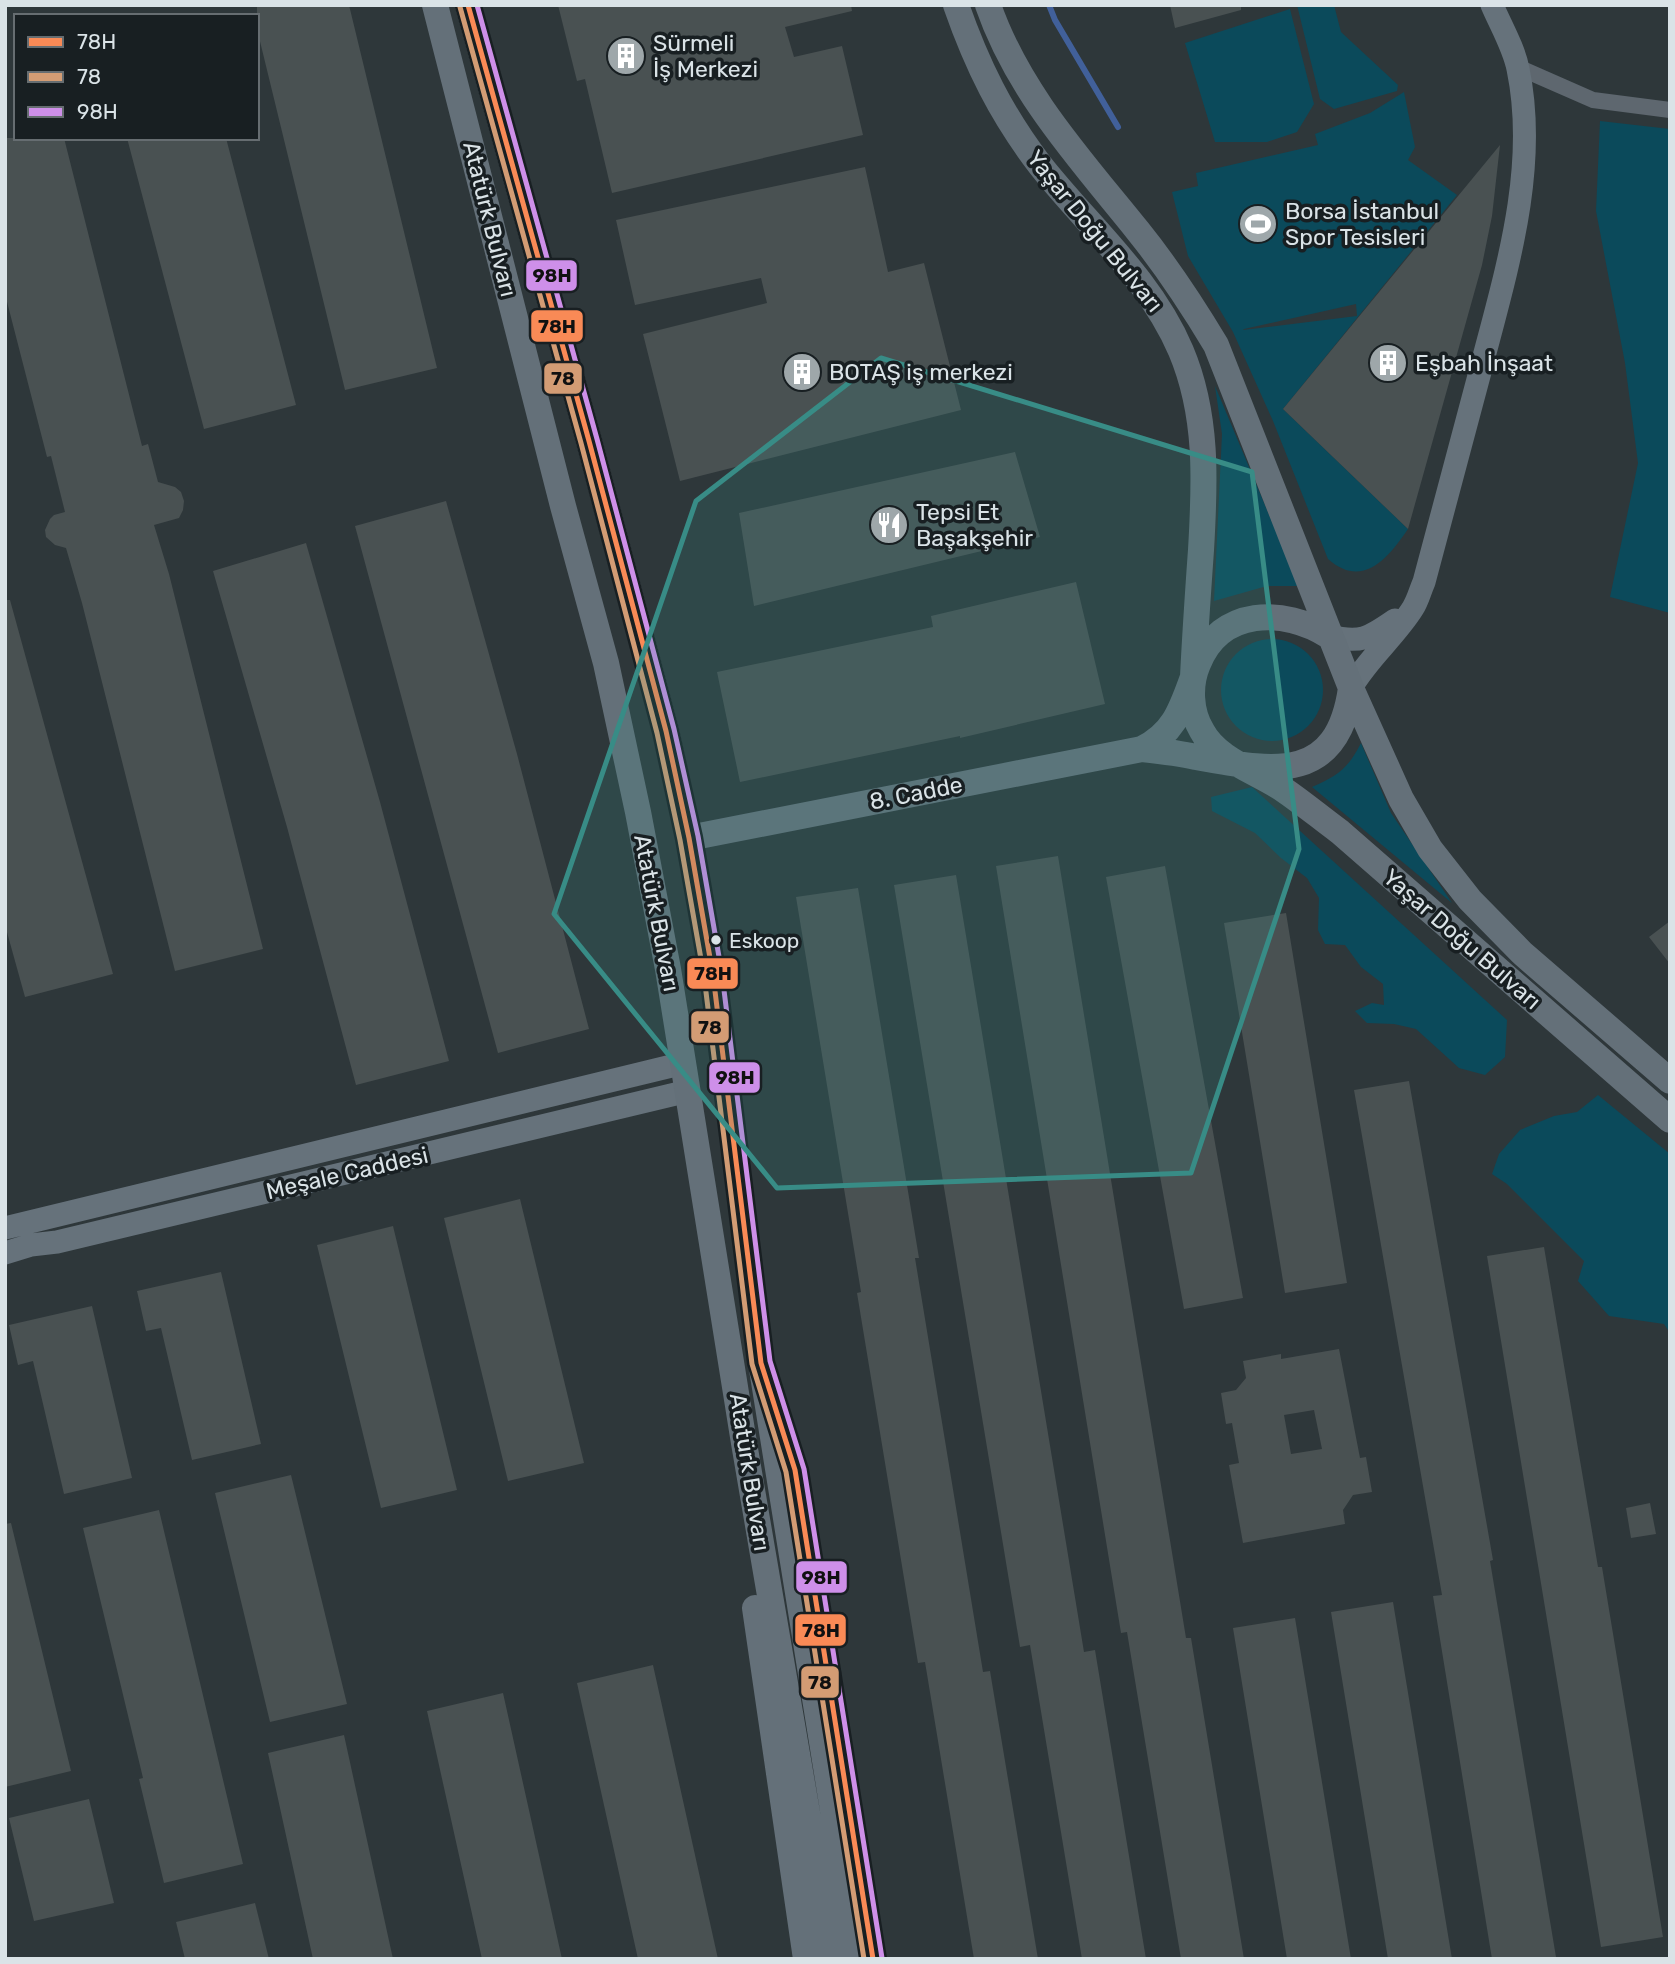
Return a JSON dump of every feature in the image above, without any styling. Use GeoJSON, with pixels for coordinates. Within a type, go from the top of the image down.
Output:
{"type":"FeatureCollection","features":[{"type":"Feature","properties":{"kind":"main road","name":"Atatürk Bulvarı"},"geometry":{"type":"LineString","coordinates":[[435,5],[559,492],[606,663],[640,825],[684,1063],[744,1443],[832,1959]]}},
{"type":"Feature","properties":{"kind":"main road","name":"Atatürk Bulvarı"},"geometry":{"type":"LineString","coordinates":[[468,5],[589,441],[666,731],[690,838],[713,975],[761,1363],[857,1959]]}},
{"type":"Feature","properties":{"kind":"main road","name":"Yaşar Doğu Bulvarı"},"geometry":{"type":"LineString","coordinates":[[956,5],[974,55],[993,94],[1013,126],[1040,164],[1141,284],[1166,320],[1182,353],[1198,404],[1204,443],[1205,479],[1192,702],[1202,733],[1223,754],[1283,789],[1340,832],[1670,1120]]}},
{"type":"Feature","properties":{"kind":"main road","name":"Yaşar Doğu Bulvarı"},"geometry":{"type":"LineString","coordinates":[[988,5],[1015,66],[1047,118],[1185,293],[1216,345],[1350,688],[1401,799],[1430,849],[1470,900],[1522,953],[1670,1081]]}},
{"type":"Feature","properties":{"kind":"main road","name":"Yaşar Doğu Bulvarı"},"geometry":{"type":"LineString","coordinates":[[1142,749],[1159,740],[1167,732],[1182,706],[1203,652],[1220,631],[1238,622],[1259,617],[1278,617],[1307,624],[1329,636]]}},
{"type":"Feature","properties":{"kind":"main road"},"geometry":{"type":"LineString","coordinates":[[1142,749],[1247,767],[1281,768],[1301,764],[1317,755],[1338,730],[1349,701],[1350,688]]}},
{"type":"Feature","properties":{"kind":"main road","name":"8. Cadde"},"geometry":{"type":"LineString","coordinates":[[690,838],[1142,749]]}},
{"type":"Feature","properties":{"kind":"main road"},"geometry":{"type":"LineString","coordinates":[[684,1063],[727,1089]]}},
{"type":"Feature","properties":{"kind":"main road"},"geometry":{"type":"LineString","coordinates":[[761,1363],[795,1470],[873,1959]]}},
{"type":"Feature","properties":{"kind":"main road"},"geometry":{"type":"LineString","coordinates":[[744,1443],[746,1549],[806,1959]]}},
{"type":"Feature","properties":{"kind":"street"},"geometry":{"type":"LineString","coordinates":[[1350,688],[1361,670],[1401,626],[1415,606],[1424,582],[1501,291],[1518,210],[1524,162],[1524,109],[1518,67],[1492,5]]}},
{"type":"Feature","properties":{"kind":"street"},"geometry":{"type":"LineString","coordinates":[[1518,67],[1593,100],[1670,110]]}},
{"type":"Feature","properties":{"kind":"street"},"geometry":{"type":"LineString","coordinates":[[1329,636],[1348,641],[1361,640],[1415,606]]}},
{"type":"Feature","properties":{"kind":"street","name":"Meşale Caddesi"},"geometry":{"type":"LineString","coordinates":[[5,1228],[684,1063]]}},
{"type":"Feature","properties":{"kind":"street","name":"Meşale Caddesi"},"geometry":{"type":"LineString","coordinates":[[5,1253],[688,1091]]}},
{"type":"Feature","properties":{"kind":"highlighted area"},"geometry":{"type":"Polygon","coordinates":[[[881,358],[1252,472],[1299,849],[1191,1173],[777,1188],[554,914],[696,501],[881,358]]]}},
{"type":"Feature","properties":{"kind":"shaded area"},"geometry":{"type":"Polygon","coordinates":[[[1297,5],[1334,5],[1341,32],[1398,85],[1397,91],[1334,109],[1320,99],[1297,5]]]}},
{"type":"Feature","properties":{"kind":"shaded area"},"geometry":{"type":"Polygon","coordinates":[[[1290,9],[1314,104],[1297,132],[1267,142],[1215,142],[1185,43],[1290,9]]]}},
{"type":"Feature","properties":{"kind":"shaded area"},"geometry":{"type":"Polygon","coordinates":[[[1404,92],[1415,147],[1408,160],[1457,195],[1283,409],[1408,529],[1384,559],[1364,571],[1353,571],[1341,568],[1328,559],[1273,421],[1233,332],[1188,256],[1172,192],[1198,186],[1196,173],[1318,145],[1315,134],[1370,113],[1404,92]],[[1356,304],[1243,330],[1357,316],[1356,304]]]}},
{"type":"Feature","properties":{"kind":"shaded area"},"geometry":{"type":"Polygon","coordinates":[[[1600,121],[1670,129],[1670,613],[1610,597],[1638,463],[1625,363],[1596,211],[1600,121]]]}},
{"type":"Feature","properties":{"kind":"shaded area"},"geometry":{"type":"Polygon","coordinates":[[[1215,386],[1299,586],[1267,586],[1214,601],[1222,434],[1215,386]]]}},
{"type":"Feature","properties":{"kind":"shaded area"},"geometry":{"type":"Polygon","coordinates":[[[1272,639],[1292,642],[1315,661],[1320,670],[1323,690],[1320,710],[1301,733],[1292,738],[1272,741],[1252,738],[1229,719],[1224,710],[1221,690],[1224,670],[1243,647],[1252,642],[1272,639]]]}},
{"type":"Feature","properties":{"kind":"shaded area"},"geometry":{"type":"Polygon","coordinates":[[[1361,743],[1391,813],[1452,903],[1312,787],[1341,771],[1361,743]]]}},
{"type":"Feature","properties":{"kind":"shaded area"},"geometry":{"type":"Polygon","coordinates":[[[1252,787],[1507,1020],[1505,1057],[1485,1075],[1459,1068],[1416,1029],[1394,1024],[1367,1023],[1355,1011],[1372,1003],[1384,1005],[1383,984],[1361,967],[1345,945],[1325,944],[1318,930],[1319,898],[1307,878],[1255,833],[1212,811],[1211,797],[1252,787]]]}},
{"type":"Feature","properties":{"kind":"shaded area"},"geometry":{"type":"Polygon","coordinates":[[[1598,1095],[1670,1154],[1670,1333],[1664,1324],[1609,1316],[1578,1281],[1584,1261],[1507,1184],[1492,1174],[1499,1154],[1520,1130],[1554,1116],[1577,1112],[1598,1095]]]}},
{"type":"Feature","properties":{"kind":"building"},"geometry":{"type":"Polygon","coordinates":[[[257,5],[349,5],[437,368],[345,390],[259,37],[257,5]]]}},
{"type":"Feature","properties":{"kind":"building"},"geometry":{"type":"Polygon","coordinates":[[[558,5],[851,5],[852,11],[785,27],[794,57],[842,46],[863,135],[612,193],[585,79],[577,81],[558,5]]]}},
{"type":"Feature","properties":{"kind":"building"},"geometry":{"type":"Polygon","coordinates":[[[1170,5],[1241,5],[1241,10],[1175,28],[1170,5]]]}},
{"type":"Feature","properties":{"kind":"building"},"geometry":{"type":"Polygon","coordinates":[[[5,138],[65,140],[142,446],[148,444],[158,482],[175,487],[181,492],[184,501],[179,518],[154,525],[169,574],[263,949],[175,971],[66,548],[55,545],[46,537],[45,530],[50,519],[65,512],[51,456],[47,457],[5,294],[5,138]]]}},
{"type":"Feature","properties":{"kind":"building"},"geometry":{"type":"Polygon","coordinates":[[[128,140],[227,140],[296,405],[204,429],[128,140]]]}},
{"type":"Feature","properties":{"kind":"building","name":"Eşbah İnşaat"},"geometry":{"type":"Polygon","coordinates":[[[1500,145],[1492,216],[1482,265],[1408,529],[1283,409],[1500,145]]]}},
{"type":"Feature","properties":{"kind":"building","name":"BOTAŞ iş merkezi"},"geometry":{"type":"Polygon","coordinates":[[[865,167],[888,272],[924,263],[961,410],[680,481],[643,334],[767,303],[761,278],[635,305],[616,220],[865,167]]]}},
{"type":"Feature","properties":{"kind":"building","name":"Tepsi Et Başakşehir"},"geometry":{"type":"Polygon","coordinates":[[[1015,452],[1040,537],[754,606],[739,513],[1015,452]]]}},
{"type":"Feature","properties":{"kind":"building"},"geometry":{"type":"Polygon","coordinates":[[[446,501],[517,754],[589,1029],[498,1053],[355,526],[446,501]]]}},
{"type":"Feature","properties":{"kind":"building"},"geometry":{"type":"Polygon","coordinates":[[[306,543],[380,802],[449,1061],[356,1085],[287,827],[213,571],[306,543]]]}},
{"type":"Feature","properties":{"kind":"building"},"geometry":{"type":"Polygon","coordinates":[[[1076,582],[1105,704],[960,738],[740,782],[717,672],[933,627],[931,616],[1076,582]]]}},
{"type":"Feature","properties":{"kind":"building"},"geometry":{"type":"Polygon","coordinates":[[[5,600],[10,600],[113,974],[25,997],[5,925],[5,600]]]}},
{"type":"Feature","properties":{"kind":"building"},"geometry":{"type":"Polygon","coordinates":[[[1058,856],[1186,1638],[1191,1638],[1244,1959],[1181,1959],[1127,1632],[1121,1633],[996,866],[1058,856]]]}},
{"type":"Feature","properties":{"kind":"building"},"geometry":{"type":"Polygon","coordinates":[[[1165,866],[1243,1298],[1184,1309],[1106,877],[1165,866]]]}},
{"type":"Feature","properties":{"kind":"building"},"geometry":{"type":"Polygon","coordinates":[[[956,875],[1084,1652],[1095,1650],[1146,1959],[1082,1959],[1030,1645],[1020,1647],[894,885],[956,875]]]}},
{"type":"Feature","properties":{"kind":"building"},"geometry":{"type":"Polygon","coordinates":[[[858,888],[983,1672],[990,1671],[1038,1959],[974,1959],[925,1662],[918,1663],[796,897],[858,888]]]}},
{"type":"Feature","properties":{"kind":"building"},"geometry":{"type":"Polygon","coordinates":[[[1286,913],[1347,1283],[1285,1293],[1224,923],[1286,913]]]}},
{"type":"Feature","properties":{"kind":"building"},"geometry":{"type":"Polygon","coordinates":[[[1670,921],[1670,964],[1649,937],[1670,921]]]}},
{"type":"Feature","properties":{"kind":"building"},"geometry":{"type":"Polygon","coordinates":[[[1409,1081],[1493,1560],[1490,1561],[1556,1957],[1492,1959],[1433,1596],[1442,1595],[1354,1090],[1409,1081]]]}},
{"type":"Feature","properties":{"kind":"building"},"geometry":{"type":"Polygon","coordinates":[[[520,1199],[584,1463],[508,1481],[444,1218],[520,1199]]]}},
{"type":"Feature","properties":{"kind":"building"},"geometry":{"type":"Polygon","coordinates":[[[393,1226],[457,1490],[381,1508],[317,1245],[393,1226]]]}},
{"type":"Feature","properties":{"kind":"building"},"geometry":{"type":"Polygon","coordinates":[[[1544,1247],[1598,1567],[1602,1567],[1663,1937],[1601,1947],[1487,1256],[1544,1247]]]}},
{"type":"Feature","properties":{"kind":"building"},"geometry":{"type":"Polygon","coordinates":[[[221,1272],[261,1444],[192,1460],[161,1328],[146,1331],[137,1291],[221,1272]]]}},
{"type":"Feature","properties":{"kind":"building"},"geometry":{"type":"Polygon","coordinates":[[[92,1306],[132,1478],[64,1494],[33,1361],[18,1365],[9,1325],[92,1306]]]}},
{"type":"Feature","properties":{"kind":"building"},"geometry":{"type":"Polygon","coordinates":[[[1339,1349],[1360,1458],[1366,1457],[1372,1492],[1353,1495],[1343,1510],[1345,1524],[1243,1543],[1229,1465],[1239,1463],[1232,1423],[1226,1424],[1221,1393],[1236,1390],[1246,1378],[1243,1361],[1281,1354],[1281,1359],[1339,1349]],[[1314,1410],[1284,1415],[1291,1454],[1322,1449],[1314,1410]]]}},
{"type":"Feature","properties":{"kind":"building"},"geometry":{"type":"Polygon","coordinates":[[[291,1475],[347,1704],[270,1722],[215,1493],[291,1475]]]}},
{"type":"Feature","properties":{"kind":"building"},"geometry":{"type":"Polygon","coordinates":[[[1650,1503],[1656,1534],[1631,1538],[1626,1508],[1650,1503]]]}},
{"type":"Feature","properties":{"kind":"building"},"geometry":{"type":"Polygon","coordinates":[[[159,1510],[243,1864],[164,1883],[139,1779],[143,1778],[83,1528],[159,1510]]]}},
{"type":"Feature","properties":{"kind":"building"},"geometry":{"type":"Polygon","coordinates":[[[11,1523],[71,1771],[5,1787],[5,1524],[11,1523]]]}},
{"type":"Feature","properties":{"kind":"building"},"geometry":{"type":"Polygon","coordinates":[[[1393,1602],[1452,1959],[1388,1959],[1331,1612],[1393,1602]]]}},
{"type":"Feature","properties":{"kind":"building"},"geometry":{"type":"Polygon","coordinates":[[[1295,1618],[1351,1959],[1287,1959],[1233,1628],[1295,1618]]]}},
{"type":"Feature","properties":{"kind":"building"},"geometry":{"type":"Polygon","coordinates":[[[653,1665],[718,1959],[638,1959],[577,1683],[653,1665]]]}},
{"type":"Feature","properties":{"kind":"building"},"geometry":{"type":"Polygon","coordinates":[[[503,1693],[562,1959],[482,1959],[427,1711],[503,1693]]]}},
{"type":"Feature","properties":{"kind":"building"},"geometry":{"type":"Polygon","coordinates":[[[344,1735],[393,1959],[313,1959],[268,1753],[344,1735]]]}},
{"type":"Feature","properties":{"kind":"building"},"geometry":{"type":"Polygon","coordinates":[[[89,1799],[114,1903],[34,1921],[9,1818],[89,1799]]]}},
{"type":"Feature","properties":{"kind":"building"},"geometry":{"type":"Polygon","coordinates":[[[255,1903],[269,1959],[185,1959],[176,1922],[255,1903]]]}},
{"type":"Feature","properties":{"kind":"waterway"},"geometry":{"type":"LineString","coordinates":[[1049,5],[1055,20],[1118,127]]}},
{"type":"Feature","properties":{"kind":"transit line","name":"78H"},"geometry":{"type":"LineString","coordinates":[[468,5],[666,731],[689,838],[713,975],[761,1363],[795,1470],[873,1959]]}},
{"type":"Feature","properties":{"kind":"transit line","name":"98H"},"geometry":{"type":"LineString","coordinates":[[477,5],[597,439],[674,729],[698,836],[722,974],[770,1361],[804,1469],[882,1958]]}},
{"type":"Feature","properties":{"kind":"transit line","name":"78"},"geometry":{"type":"LineString","coordinates":[[460,7],[581,443],[657,733],[680,840],[704,976],[752,1364],[786,1472],[864,1959]]}},
{"type":"Feature","properties":{"kind":"place","name":"Sürmeli İş Merkezi"},"geometry":{"type":"Point","coordinates":[626,56]}},
{"type":"Feature","properties":{"kind":"place","name":"Borsa İstanbul Spor Tesisleri"},"geometry":{"type":"Point","coordinates":[1258,224]}},
{"type":"Feature","properties":{"kind":"place","name":"Eşbah İnşaat"},"geometry":{"type":"Point","coordinates":[1388,363]}},
{"type":"Feature","properties":{"kind":"place","name":"BOTAŞ iş merkezi"},"geometry":{"type":"Point","coordinates":[802,372]}},
{"type":"Feature","properties":{"kind":"place","name":"Tepsi Et Başakşehir"},"geometry":{"type":"Point","coordinates":[889,525]}},
{"type":"Feature","properties":{"kind":"place","name":"Eskoop"},"geometry":{"type":"Point","coordinates":[716,940]}}]}
